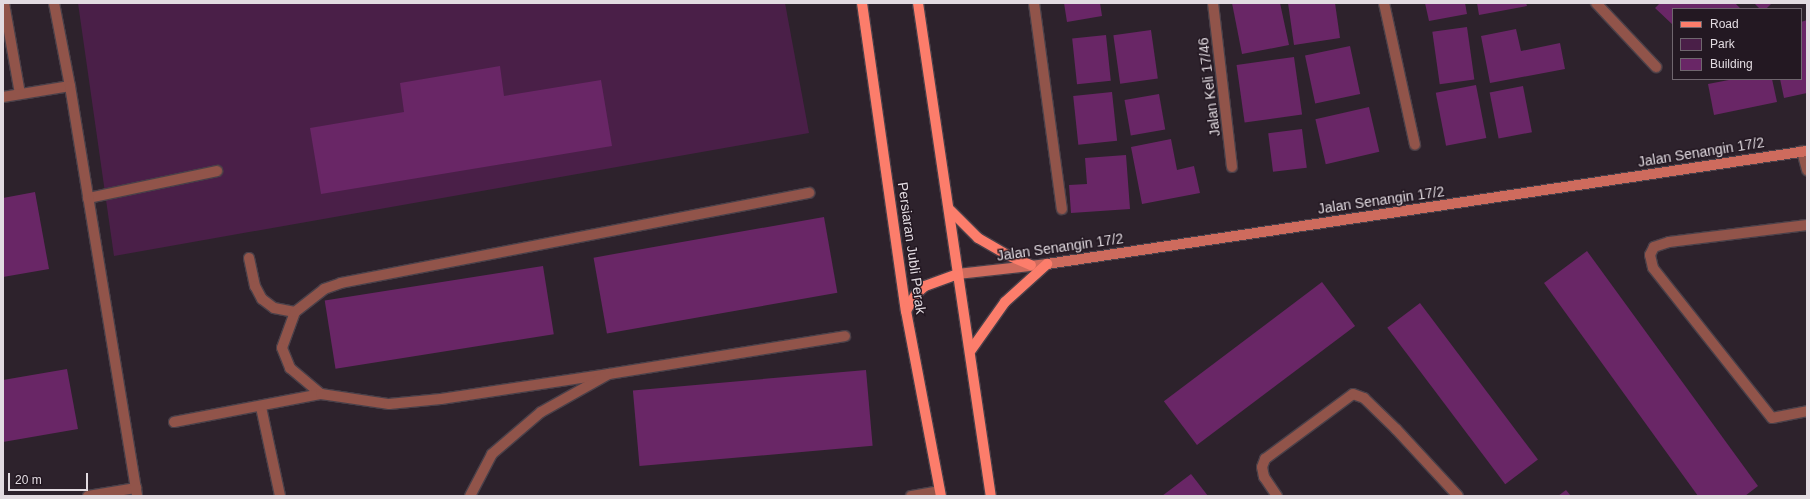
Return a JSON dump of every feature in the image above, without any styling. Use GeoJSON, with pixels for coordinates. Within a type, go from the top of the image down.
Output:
{"type":"FeatureCollection","features":[{"type":"Feature","properties":{"kind":"main road","name":"Persiaran Jubli Perak"},"geometry":{"type":"LineString","coordinates":[[862,3],[906,311],[940,493]]}},
{"type":"Feature","properties":{"kind":"main road"},"geometry":{"type":"LineString","coordinates":[[918,3],[950,210],[958,274],[971,350],[991,496]]}},
{"type":"Feature","properties":{"kind":"main road"},"geometry":{"type":"LineString","coordinates":[[950,210],[978,238],[1007,255],[1031,265]]}},
{"type":"Feature","properties":{"kind":"main road"},"geometry":{"type":"LineString","coordinates":[[971,350],[1005,302],[1047,264]]}},
{"type":"Feature","properties":{"kind":"main road"},"geometry":{"type":"LineString","coordinates":[[906,311],[916,294],[925,286],[958,274]]}},
{"type":"Feature","properties":{"kind":"street"},"geometry":{"type":"LineString","coordinates":[[4,3],[20,94]]}},
{"type":"Feature","properties":{"kind":"street"},"geometry":{"type":"LineString","coordinates":[[54,3],[70,86],[136,492],[88,496]]}},
{"type":"Feature","properties":{"kind":"street"},"geometry":{"type":"LineString","coordinates":[[1034,3],[1062,209]]}},
{"type":"Feature","properties":{"kind":"street","name":"Jalan Keli 17/46"},"geometry":{"type":"LineString","coordinates":[[1213,3],[1232,167]]}},
{"type":"Feature","properties":{"kind":"street"},"geometry":{"type":"LineString","coordinates":[[1384,3],[1415,145]]}},
{"type":"Feature","properties":{"kind":"street"},"geometry":{"type":"LineString","coordinates":[[1596,3],[1656,67]]}},
{"type":"Feature","properties":{"kind":"street"},"geometry":{"type":"LineString","coordinates":[[3,97],[70,86]]}},
{"type":"Feature","properties":{"kind":"street"},"geometry":{"type":"LineString","coordinates":[[1805,151],[1807,170]]}},
{"type":"Feature","properties":{"kind":"street","name":"Jalan Senangin 17/2"},"geometry":{"type":"LineString","coordinates":[[958,274],[1047,264],[1805,151]]}},
{"type":"Feature","properties":{"kind":"street"},"geometry":{"type":"LineString","coordinates":[[88,198],[217,171]]}},
{"type":"Feature","properties":{"kind":"street"},"geometry":{"type":"LineString","coordinates":[[321,394],[290,368],[282,348],[295,312],[324,289],[341,283],[808,193]]}},
{"type":"Feature","properties":{"kind":"street"},"geometry":{"type":"LineString","coordinates":[[1807,225],[1669,242],[1654,247],[1650,255],[1653,268],[1772,418],[1807,411]]}},
{"type":"Feature","properties":{"kind":"street"},"geometry":{"type":"LineString","coordinates":[[249,258],[255,286],[262,299],[274,308],[295,312]]}},
{"type":"Feature","properties":{"kind":"street"},"geometry":{"type":"LineString","coordinates":[[174,422],[261,407],[321,394],[389,404],[441,399],[845,336]]}},
{"type":"Feature","properties":{"kind":"street"},"geometry":{"type":"LineString","coordinates":[[470,496],[492,454],[541,412],[609,374]]}},
{"type":"Feature","properties":{"kind":"street"},"geometry":{"type":"LineString","coordinates":[[1277,496],[1264,477],[1262,467],[1265,459],[1353,394],[1364,398],[1391,424],[1458,496]]}},
{"type":"Feature","properties":{"kind":"street"},"geometry":{"type":"LineString","coordinates":[[261,407],[280,496]]}},
{"type":"Feature","properties":{"kind":"street"},"geometry":{"type":"LineString","coordinates":[[911,496],[940,493]]}},
{"type":"Feature","properties":{"kind":"green space"},"geometry":{"type":"Polygon","coordinates":[[[78,3],[785,3],[809,133],[114,256],[78,3]]]}},
{"type":"Feature","properties":{"kind":"building"},"geometry":{"type":"Polygon","coordinates":[[[1064,3],[1100,3],[1102,16],[1067,22],[1064,3]]]}},
{"type":"Feature","properties":{"kind":"building"},"geometry":{"type":"Polygon","coordinates":[[[1232,3],[1280,3],[1289,45],[1242,54],[1232,3]]]}},
{"type":"Feature","properties":{"kind":"building"},"geometry":{"type":"Polygon","coordinates":[[[1288,3],[1335,3],[1340,38],[1294,45],[1288,3]]]}},
{"type":"Feature","properties":{"kind":"building"},"geometry":{"type":"Polygon","coordinates":[[[1425,3],[1465,3],[1467,14],[1429,21],[1425,3]]]}},
{"type":"Feature","properties":{"kind":"building"},"geometry":{"type":"Polygon","coordinates":[[[1477,3],[1526,3],[1527,6],[1479,15],[1477,3]]]}},
{"type":"Feature","properties":{"kind":"building"},"geometry":{"type":"Polygon","coordinates":[[[1660,3],[1735,3],[1740,8],[1672,8],[1672,24],[1655,8],[1660,3]]]}},
{"type":"Feature","properties":{"kind":"building"},"geometry":{"type":"Polygon","coordinates":[[[1754,3],[1772,3],[1767,8],[1759,8],[1754,3]]]}},
{"type":"Feature","properties":{"kind":"building"},"geometry":{"type":"Polygon","coordinates":[[[1807,20],[1807,93],[1784,98],[1780,80],[1802,80],[1802,22],[1807,20]]]}},
{"type":"Feature","properties":{"kind":"building"},"geometry":{"type":"Polygon","coordinates":[[[1467,27],[1474,79],[1440,84],[1432,32],[1467,27]]]}},
{"type":"Feature","properties":{"kind":"building"},"geometry":{"type":"Polygon","coordinates":[[[1516,29],[1521,51],[1560,43],[1565,69],[1490,83],[1481,36],[1516,29]]]}},
{"type":"Feature","properties":{"kind":"building"},"geometry":{"type":"Polygon","coordinates":[[[1151,30],[1158,79],[1120,84],[1113,35],[1151,30]]]}},
{"type":"Feature","properties":{"kind":"building"},"geometry":{"type":"Polygon","coordinates":[[[1106,35],[1111,81],[1077,84],[1072,39],[1106,35]]]}},
{"type":"Feature","properties":{"kind":"building"},"geometry":{"type":"Polygon","coordinates":[[[1350,46],[1360,94],[1315,103],[1305,56],[1350,46]]]}},
{"type":"Feature","properties":{"kind":"building"},"geometry":{"type":"Polygon","coordinates":[[[1294,57],[1302,114],[1245,123],[1237,65],[1294,57]]]}},
{"type":"Feature","properties":{"kind":"building"},"geometry":{"type":"Polygon","coordinates":[[[500,66],[504,96],[601,80],[612,146],[321,194],[310,128],[404,112],[400,83],[500,66]]]}},
{"type":"Feature","properties":{"kind":"building"},"geometry":{"type":"Polygon","coordinates":[[[1729,80],[1772,80],[1777,102],[1714,115],[1708,84],[1729,80]]]}},
{"type":"Feature","properties":{"kind":"building"},"geometry":{"type":"Polygon","coordinates":[[[1476,85],[1486,138],[1446,146],[1436,93],[1476,85]]]}},
{"type":"Feature","properties":{"kind":"building"},"geometry":{"type":"Polygon","coordinates":[[[1523,86],[1532,132],[1499,139],[1490,92],[1523,86]]]}},
{"type":"Feature","properties":{"kind":"building"},"geometry":{"type":"Polygon","coordinates":[[[1112,92],[1117,141],[1078,145],[1073,96],[1112,92]]]}},
{"type":"Feature","properties":{"kind":"building"},"geometry":{"type":"Polygon","coordinates":[[[1159,94],[1165,129],[1131,136],[1125,100],[1159,94]]]}},
{"type":"Feature","properties":{"kind":"building"},"geometry":{"type":"Polygon","coordinates":[[[1369,107],[1379,152],[1326,164],[1315,119],[1369,107]]]}},
{"type":"Feature","properties":{"kind":"building"},"geometry":{"type":"Polygon","coordinates":[[[1302,129],[1307,168],[1273,172],[1268,133],[1302,129]]]}},
{"type":"Feature","properties":{"kind":"building"},"geometry":{"type":"Polygon","coordinates":[[[1171,139],[1177,170],[1194,166],[1200,193],[1142,204],[1131,147],[1171,139]]]}},
{"type":"Feature","properties":{"kind":"building"},"geometry":{"type":"Polygon","coordinates":[[[1126,155],[1130,209],[1071,213],[1069,185],[1087,184],[1085,158],[1126,155]]]}},
{"type":"Feature","properties":{"kind":"building"},"geometry":{"type":"Polygon","coordinates":[[[35,192],[49,269],[3,277],[3,198],[35,192]]]}},
{"type":"Feature","properties":{"kind":"building"},"geometry":{"type":"Polygon","coordinates":[[[824,217],[837,293],[607,333],[594,258],[824,217]]]}},
{"type":"Feature","properties":{"kind":"building"},"geometry":{"type":"Polygon","coordinates":[[[1587,251],[1758,486],[1745,496],[1698,496],[1544,283],[1587,251]]]}},
{"type":"Feature","properties":{"kind":"building"},"geometry":{"type":"Polygon","coordinates":[[[543,266],[554,334],[336,369],[325,301],[543,266]]]}},
{"type":"Feature","properties":{"kind":"building"},"geometry":{"type":"Polygon","coordinates":[[[1322,282],[1355,326],[1197,445],[1164,401],[1322,282]]]}},
{"type":"Feature","properties":{"kind":"building"},"geometry":{"type":"Polygon","coordinates":[[[1420,303],[1538,460],[1505,484],[1387,328],[1420,303]]]}},
{"type":"Feature","properties":{"kind":"building"},"geometry":{"type":"Polygon","coordinates":[[[67,369],[78,429],[3,442],[3,380],[67,369]]]}},
{"type":"Feature","properties":{"kind":"building"},"geometry":{"type":"Polygon","coordinates":[[[866,370],[873,446],[640,466],[633,390],[866,370]]]}},
{"type":"Feature","properties":{"kind":"building"},"geometry":{"type":"Polygon","coordinates":[[[1191,474],[1208,496],[1162,496],[1191,474]]]}},
{"type":"Feature","properties":{"kind":"building"},"geometry":{"type":"Polygon","coordinates":[[[1566,490],[1571,496],[1558,496],[1566,490]]]}}]}
